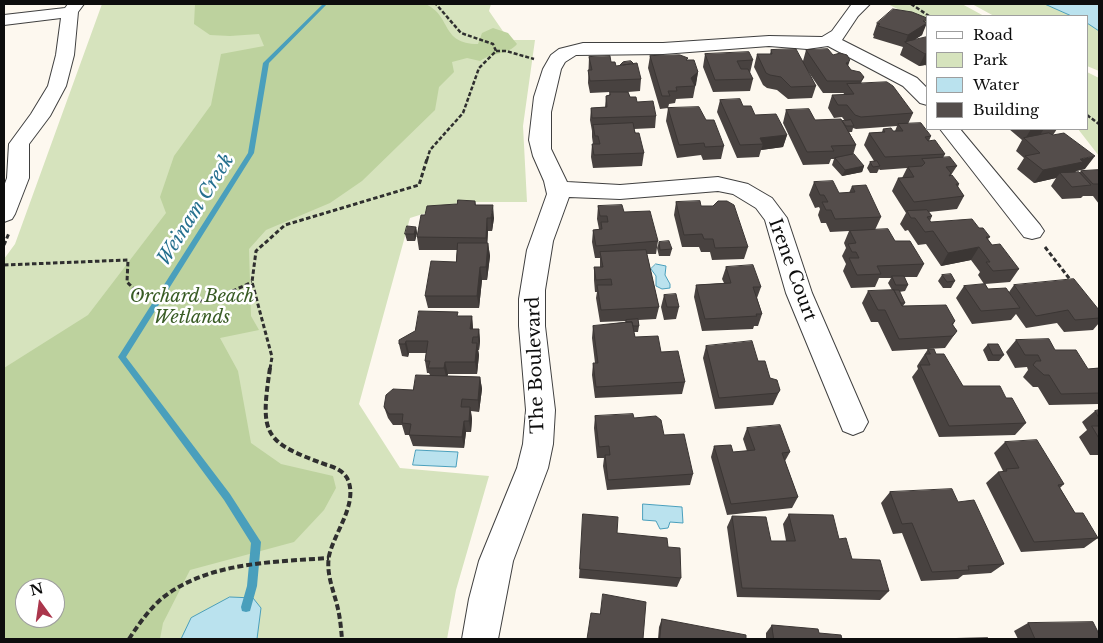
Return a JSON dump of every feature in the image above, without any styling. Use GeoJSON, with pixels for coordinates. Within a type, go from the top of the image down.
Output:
{"type":"FeatureCollection","features":[{"type":"Feature","properties":{"kind":"street"},"geometry":{"type":"LineString","coordinates":[[558,189],[543,156],[539,134],[543,103],[554,65],[563,54],[581,50],[649,50],[755,42],[814,43],[831,41],[838,36],[849,14],[862,4]]}},
{"type":"Feature","properties":{"kind":"street"},"geometry":{"type":"LineString","coordinates":[[4,20],[73,8],[65,55],[57,86],[40,116],[11,145],[18,178],[4,214]]}},
{"type":"Feature","properties":{"kind":"street"},"geometry":{"type":"LineString","coordinates":[[831,41],[910,82],[926,98]]}},
{"type":"Feature","properties":{"kind":"street"},"geometry":{"type":"LineString","coordinates":[[951,130],[1032,231]]}},
{"type":"Feature","properties":{"kind":"street","name":"Irene Court"},"geometry":{"type":"LineString","coordinates":[[558,189],[630,192],[698,184],[718,184],[740,189],[764,203],[776,218],[799,293],[853,422]]}},
{"type":"Feature","properties":{"kind":"street","name":"The Boulevard"},"geometry":{"type":"LineString","coordinates":[[480,639],[487,591],[504,535],[532,473],[538,445],[542,418],[532,310],[535,266],[544,230],[556,203],[558,189]]}},
{"type":"Feature","properties":{"kind":"path"},"geometry":{"type":"LineString","coordinates":[[436,4],[461,33],[493,44],[496,51]]}},
{"type":"Feature","properties":{"kind":"path"},"geometry":{"type":"LineString","coordinates":[[911,4],[927,15]]}},
{"type":"Feature","properties":{"kind":"path"},"geometry":{"type":"LineString","coordinates":[[342,639],[338,607],[329,576],[329,558],[351,497],[348,480],[337,468],[288,451],[269,433],[264,407],[272,357],[252,282],[256,251],[285,225],[333,209],[419,185],[430,150],[463,113],[479,68],[496,51],[506,51],[554,65]]}},
{"type":"Feature","properties":{"kind":"path"},"geometry":{"type":"LineString","coordinates":[[1088,116],[1099,124]]}},
{"type":"Feature","properties":{"kind":"path"},"geometry":{"type":"LineString","coordinates":[[1032,231],[1073,284]]}},
{"type":"Feature","properties":{"kind":"path"},"geometry":{"type":"LineString","coordinates":[[4,265],[128,260],[127,282],[138,293],[209,302],[252,282]]}},
{"type":"Feature","properties":{"kind":"path"},"geometry":{"type":"LineString","coordinates":[[128,639],[142,620],[166,596],[195,578],[282,561],[329,558]]}},
{"type":"Feature","properties":{"kind":"green space","name":"Orchard Beach Wetlands"},"geometry":{"type":"Polygon","coordinates":[[[102,4],[491,4],[489,11],[509,40],[535,40],[523,126],[527,202],[461,202],[410,218],[359,404],[400,468],[489,476],[456,590],[447,639],[4,639],[4,259],[15,244],[102,4]]]}},
{"type":"Feature","properties":{"kind":"green space"},"geometry":{"type":"Polygon","coordinates":[[[195,4],[425,4],[439,15],[457,39],[466,43],[478,44],[482,33],[493,28],[508,33],[517,44],[509,50],[480,61],[467,58],[452,62],[454,72],[439,87],[435,110],[362,181],[330,203],[266,230],[249,249],[251,316],[259,330],[220,338],[238,371],[251,443],[281,464],[333,476],[336,488],[324,510],[294,542],[190,570],[163,623],[160,639],[4,639],[4,368],[88,315],[166,213],[160,197],[174,156],[211,105],[221,54],[264,46],[259,34],[210,35],[194,24],[195,4]]]}},
{"type":"Feature","properties":{"kind":"green space"},"geometry":{"type":"Polygon","coordinates":[[[888,4],[962,4],[982,15],[926,15],[926,24],[888,4]]]}},
{"type":"Feature","properties":{"kind":"green space"},"geometry":{"type":"Polygon","coordinates":[[[972,4],[1045,4],[1070,15],[992,15],[972,4]]]}},
{"type":"Feature","properties":{"kind":"green space"},"geometry":{"type":"Polygon","coordinates":[[[1088,24],[1099,31],[1099,71],[1088,66],[1088,24]]]}},
{"type":"Feature","properties":{"kind":"green space"},"geometry":{"type":"Polygon","coordinates":[[[1088,72],[1099,78],[1099,156],[1079,130],[1088,130],[1088,72]]]}},
{"type":"Feature","properties":{"kind":"water"},"geometry":{"type":"Polygon","coordinates":[[[1045,4],[1099,4],[1099,31],[1088,24],[1088,15],[1070,15],[1045,4]]]}},
{"type":"Feature","properties":{"kind":"water"},"geometry":{"type":"Polygon","coordinates":[[[656,264],[666,266],[665,275],[670,288],[662,289],[656,286],[656,276],[651,269],[656,264]]]}},
{"type":"Feature","properties":{"kind":"water"},"geometry":{"type":"Polygon","coordinates":[[[416,450],[458,452],[456,467],[413,465],[416,450]]]}},
{"type":"Feature","properties":{"kind":"water"},"geometry":{"type":"Polygon","coordinates":[[[643,504],[682,507],[683,523],[670,522],[668,528],[660,529],[656,521],[643,520],[643,504]]]}},
{"type":"Feature","properties":{"kind":"water"},"geometry":{"type":"Polygon","coordinates":[[[230,597],[253,598],[261,608],[257,639],[181,639],[191,618],[230,597]]]}},
{"type":"Feature","properties":{"kind":"building"},"geometry":{"type":"Polygon","coordinates":[[[893,9],[912,12],[926,18],[923,21],[926,24],[908,35],[878,26],[880,24],[877,23],[893,9]]]}},
{"type":"Feature","properties":{"kind":"building"},"geometry":{"type":"Polygon","coordinates":[[[926,37],[926,54],[925,54],[905,42],[926,37]]]}},
{"type":"Feature","properties":{"kind":"building"},"geometry":{"type":"Polygon","coordinates":[[[796,49],[816,86],[791,87],[781,77],[766,73],[757,54],[772,54],[771,50],[796,49]]]}},
{"type":"Feature","properties":{"kind":"building"},"geometry":{"type":"Polygon","coordinates":[[[828,49],[833,55],[840,53],[847,55],[850,60],[846,63],[851,70],[860,72],[864,77],[861,81],[827,81],[806,50],[828,49]]]}},
{"type":"Feature","properties":{"kind":"building"},"geometry":{"type":"Polygon","coordinates":[[[749,52],[753,60],[737,61],[741,69],[748,69],[753,79],[715,80],[705,54],[749,52]]]}},
{"type":"Feature","properties":{"kind":"building"},"geometry":{"type":"Polygon","coordinates":[[[680,55],[688,58],[686,60],[694,60],[698,72],[691,78],[695,86],[676,87],[677,91],[668,91],[670,96],[662,96],[650,56],[680,55]]]}},
{"type":"Feature","properties":{"kind":"building"},"geometry":{"type":"Polygon","coordinates":[[[610,56],[611,62],[615,62],[616,66],[637,63],[641,79],[590,81],[588,70],[592,70],[589,57],[610,56]]]}},
{"type":"Feature","properties":{"kind":"building"},"geometry":{"type":"Polygon","coordinates":[[[631,61],[634,64],[620,65],[623,62],[631,61]]]}},
{"type":"Feature","properties":{"kind":"building"},"geometry":{"type":"Polygon","coordinates":[[[887,82],[893,86],[913,113],[861,117],[855,115],[847,105],[838,105],[832,95],[854,94],[847,84],[887,82]]]}},
{"type":"Feature","properties":{"kind":"building"},"geometry":{"type":"Polygon","coordinates":[[[610,92],[628,92],[630,97],[636,97],[637,102],[653,101],[656,116],[592,118],[591,108],[607,107],[606,96],[610,95],[610,92]]]}},
{"type":"Feature","properties":{"kind":"building"},"geometry":{"type":"Polygon","coordinates":[[[740,99],[743,106],[751,106],[755,115],[776,114],[787,135],[760,138],[763,144],[740,145],[720,100],[740,99]]]}},
{"type":"Feature","properties":{"kind":"building"},"geometry":{"type":"Polygon","coordinates":[[[699,107],[706,120],[714,120],[724,146],[705,147],[704,143],[679,145],[668,108],[699,107]]]}},
{"type":"Feature","properties":{"kind":"building"},"geometry":{"type":"Polygon","coordinates":[[[809,109],[815,120],[841,119],[856,145],[831,146],[834,151],[807,152],[786,110],[809,109]]]}},
{"type":"Feature","properties":{"kind":"building"},"geometry":{"type":"Polygon","coordinates":[[[851,120],[854,126],[846,126],[842,121],[851,120]]]}},
{"type":"Feature","properties":{"kind":"building"},"geometry":{"type":"Polygon","coordinates":[[[633,123],[635,133],[639,133],[644,153],[594,155],[592,144],[600,144],[598,136],[595,136],[593,125],[633,123]]]}},
{"type":"Feature","properties":{"kind":"building"},"geometry":{"type":"Polygon","coordinates":[[[921,123],[931,136],[925,137],[928,141],[935,140],[945,154],[885,157],[869,133],[885,132],[883,129],[891,128],[893,131],[903,131],[898,124],[921,123]]]}},
{"type":"Feature","properties":{"kind":"building"},"geometry":{"type":"Polygon","coordinates":[[[1049,133],[1053,135],[1064,133],[1095,156],[1080,159],[1083,162],[1043,170],[1025,156],[1040,153],[1024,138],[1049,133]]]}},
{"type":"Feature","properties":{"kind":"building"},"geometry":{"type":"Polygon","coordinates":[[[854,154],[864,166],[845,170],[835,158],[854,154]]]}},
{"type":"Feature","properties":{"kind":"building"},"geometry":{"type":"Polygon","coordinates":[[[950,157],[957,166],[946,167],[951,173],[949,176],[952,175],[959,184],[956,184],[964,196],[914,202],[898,178],[914,177],[908,167],[922,166],[925,163],[922,159],[950,157]]]}},
{"type":"Feature","properties":{"kind":"building"},"geometry":{"type":"Polygon","coordinates":[[[877,161],[880,166],[873,167],[870,162],[877,161]]]}},
{"type":"Feature","properties":{"kind":"building"},"geometry":{"type":"Polygon","coordinates":[[[1099,170],[1099,184],[1093,184],[1081,171],[1099,170]]]}},
{"type":"Feature","properties":{"kind":"building"},"geometry":{"type":"Polygon","coordinates":[[[1079,172],[1091,185],[1072,187],[1060,173],[1079,172]]]}},
{"type":"Feature","properties":{"kind":"building"},"geometry":{"type":"Polygon","coordinates":[[[833,181],[839,193],[855,192],[852,186],[866,185],[881,217],[835,219],[831,210],[826,210],[822,202],[828,202],[824,195],[820,195],[814,182],[833,181]]]}},
{"type":"Feature","properties":{"kind":"building"},"geometry":{"type":"Polygon","coordinates":[[[458,200],[475,201],[475,205],[493,205],[491,218],[487,218],[486,238],[417,237],[421,215],[425,215],[427,206],[457,204],[458,200]]]}},
{"type":"Feature","properties":{"kind":"building"},"geometry":{"type":"Polygon","coordinates":[[[700,201],[701,206],[713,206],[718,201],[727,201],[734,205],[748,247],[715,248],[713,239],[704,239],[702,234],[684,235],[676,202],[700,201]]]}},
{"type":"Feature","properties":{"kind":"building"},"geometry":{"type":"Polygon","coordinates":[[[622,205],[624,212],[650,211],[658,241],[596,246],[593,230],[602,229],[601,222],[608,222],[607,216],[600,216],[598,206],[622,205]]]}},
{"type":"Feature","properties":{"kind":"building"},"geometry":{"type":"Polygon","coordinates":[[[927,210],[932,216],[927,217],[931,222],[972,219],[990,237],[986,237],[992,245],[1000,244],[1019,269],[993,271],[986,262],[990,262],[979,247],[948,253],[933,231],[925,232],[915,218],[911,218],[907,211],[927,210]]]}},
{"type":"Feature","properties":{"kind":"building"},"geometry":{"type":"Polygon","coordinates":[[[407,226],[416,227],[414,234],[405,234],[407,226]]]}},
{"type":"Feature","properties":{"kind":"building"},"geometry":{"type":"Polygon","coordinates":[[[888,229],[895,241],[910,241],[924,264],[877,266],[881,274],[857,275],[849,258],[859,258],[856,252],[852,252],[848,244],[856,243],[850,231],[888,229]]]}},
{"type":"Feature","properties":{"kind":"building"},"geometry":{"type":"Polygon","coordinates":[[[669,241],[672,249],[660,250],[659,242],[669,241]]]}},
{"type":"Feature","properties":{"kind":"building"},"geometry":{"type":"Polygon","coordinates":[[[458,243],[488,243],[486,267],[480,267],[477,296],[425,296],[431,261],[456,262],[458,243]]]}},
{"type":"Feature","properties":{"kind":"building"},"geometry":{"type":"Polygon","coordinates":[[[646,250],[659,307],[601,310],[597,285],[612,285],[611,279],[596,280],[594,267],[603,267],[600,252],[646,250]]]}},
{"type":"Feature","properties":{"kind":"building"},"geometry":{"type":"Polygon","coordinates":[[[753,265],[761,287],[753,287],[762,314],[756,314],[757,316],[705,319],[696,285],[731,283],[726,267],[753,265]]]}},
{"type":"Feature","properties":{"kind":"building"},"geometry":{"type":"Polygon","coordinates":[[[951,274],[955,281],[947,282],[942,275],[951,274]]]}},
{"type":"Feature","properties":{"kind":"building"},"geometry":{"type":"Polygon","coordinates":[[[892,276],[904,276],[908,285],[896,285],[892,276]]]}},
{"type":"Feature","properties":{"kind":"building"},"geometry":{"type":"Polygon","coordinates":[[[1074,279],[1099,310],[1099,318],[1075,320],[1068,310],[1036,316],[1014,285],[1074,279]]]}},
{"type":"Feature","properties":{"kind":"building"},"geometry":{"type":"Polygon","coordinates":[[[985,284],[988,289],[1006,288],[1020,308],[981,311],[964,286],[985,284]]]}},
{"type":"Feature","properties":{"kind":"building"},"geometry":{"type":"Polygon","coordinates":[[[894,290],[902,306],[946,305],[955,321],[952,324],[957,331],[953,336],[899,339],[885,310],[878,310],[868,291],[894,290]]]}},
{"type":"Feature","properties":{"kind":"building"},"geometry":{"type":"Polygon","coordinates":[[[894,290],[899,290],[905,303],[901,303],[894,290]]]}},
{"type":"Feature","properties":{"kind":"building"},"geometry":{"type":"Polygon","coordinates":[[[676,294],[679,307],[667,307],[664,295],[676,294]]]}},
{"type":"Feature","properties":{"kind":"building"},"geometry":{"type":"Polygon","coordinates":[[[419,311],[458,312],[457,316],[472,316],[470,329],[479,329],[478,337],[473,337],[472,343],[477,343],[475,362],[445,362],[444,368],[428,368],[430,361],[425,361],[428,341],[406,341],[405,344],[399,344],[399,340],[415,331],[419,311]]]}},
{"type":"Feature","properties":{"kind":"building"},"geometry":{"type":"Polygon","coordinates":[[[638,319],[639,326],[633,326],[632,322],[626,322],[626,320],[638,319]]]}},
{"type":"Feature","properties":{"kind":"building"},"geometry":{"type":"Polygon","coordinates":[[[632,322],[635,337],[658,336],[661,352],[678,351],[685,382],[596,387],[593,363],[598,363],[593,326],[632,322]]]}},
{"type":"Feature","properties":{"kind":"building"},"geometry":{"type":"Polygon","coordinates":[[[1049,339],[1055,350],[1076,350],[1088,369],[1099,368],[1099,393],[1061,394],[1049,375],[1044,375],[1033,365],[1036,361],[1041,361],[1038,355],[1025,355],[1016,340],[1049,339]]]}},
{"type":"Feature","properties":{"kind":"building"},"geometry":{"type":"Polygon","coordinates":[[[752,341],[758,361],[765,361],[770,378],[777,380],[780,390],[778,393],[719,398],[706,346],[752,341]]]}},
{"type":"Feature","properties":{"kind":"building"},"geometry":{"type":"Polygon","coordinates":[[[988,344],[998,344],[1004,355],[993,355],[988,344]]]}},
{"type":"Feature","properties":{"kind":"building"},"geometry":{"type":"Polygon","coordinates":[[[928,349],[934,349],[936,354],[944,354],[963,386],[1000,386],[1006,398],[1012,398],[1026,423],[949,426],[920,365],[930,365],[925,354],[930,354],[928,349]]]}},
{"type":"Feature","properties":{"kind":"building"},"geometry":{"type":"Polygon","coordinates":[[[416,375],[480,377],[478,400],[462,399],[461,407],[470,407],[469,421],[464,421],[462,437],[409,435],[411,424],[402,423],[403,414],[389,414],[384,407],[386,395],[393,389],[413,390],[416,375]]]}},
{"type":"Feature","properties":{"kind":"building"},"geometry":{"type":"Polygon","coordinates":[[[1099,410],[1099,418],[1095,411],[1099,410]]]}},
{"type":"Feature","properties":{"kind":"building"},"geometry":{"type":"Polygon","coordinates":[[[633,414],[634,418],[656,416],[661,420],[664,435],[684,434],[693,474],[608,480],[605,455],[610,455],[609,446],[599,447],[595,416],[633,414]]]}},
{"type":"Feature","properties":{"kind":"building"},"geometry":{"type":"Polygon","coordinates":[[[780,425],[790,452],[782,453],[798,497],[731,504],[714,446],[731,445],[733,452],[755,450],[747,428],[780,425]]]}},
{"type":"Feature","properties":{"kind":"building"},"geometry":{"type":"Polygon","coordinates":[[[1092,426],[1099,426],[1099,438],[1092,426]]]}},
{"type":"Feature","properties":{"kind":"building"},"geometry":{"type":"Polygon","coordinates":[[[1037,440],[1064,484],[1058,485],[1075,513],[1083,513],[1098,538],[1034,542],[998,472],[1019,468],[1005,442],[1037,440]]]}},
{"type":"Feature","properties":{"kind":"building"},"geometry":{"type":"Polygon","coordinates":[[[952,489],[958,502],[974,500],[1004,564],[968,566],[969,570],[932,572],[912,523],[902,524],[890,492],[952,489]]]}},
{"type":"Feature","properties":{"kind":"building"},"geometry":{"type":"Polygon","coordinates":[[[583,514],[618,517],[617,533],[667,538],[668,547],[680,548],[681,578],[580,569],[583,514]]]}},
{"type":"Feature","properties":{"kind":"building"},"geometry":{"type":"Polygon","coordinates":[[[789,514],[833,515],[839,539],[846,538],[852,559],[880,560],[889,591],[742,588],[732,516],[766,517],[771,541],[795,541],[789,514]]]}},
{"type":"Feature","properties":{"kind":"building"},"geometry":{"type":"Polygon","coordinates":[[[603,594],[646,602],[643,639],[587,639],[591,613],[600,614],[603,594]]]}},
{"type":"Feature","properties":{"kind":"building"},"geometry":{"type":"Polygon","coordinates":[[[662,619],[746,635],[746,639],[660,639],[662,619]]]}},
{"type":"Feature","properties":{"kind":"building"},"geometry":{"type":"Polygon","coordinates":[[[1093,622],[1099,634],[1099,639],[1035,639],[1028,623],[1093,622]]]}},
{"type":"Feature","properties":{"kind":"building"},"geometry":{"type":"Polygon","coordinates":[[[772,625],[818,629],[819,633],[841,635],[842,639],[774,639],[772,625]]]}},
{"type":"Feature","properties":{"kind":"building"},"geometry":{"type":"Polygon","coordinates":[[[988,638],[989,639],[936,639],[988,638]]]}},
{"type":"Feature","properties":{"kind":"waterway","name":"Weinam Creek"},"geometry":{"type":"LineString","coordinates":[[246,607],[252,586],[256,542],[227,497],[122,357],[251,153],[266,63],[325,4]]}}]}
